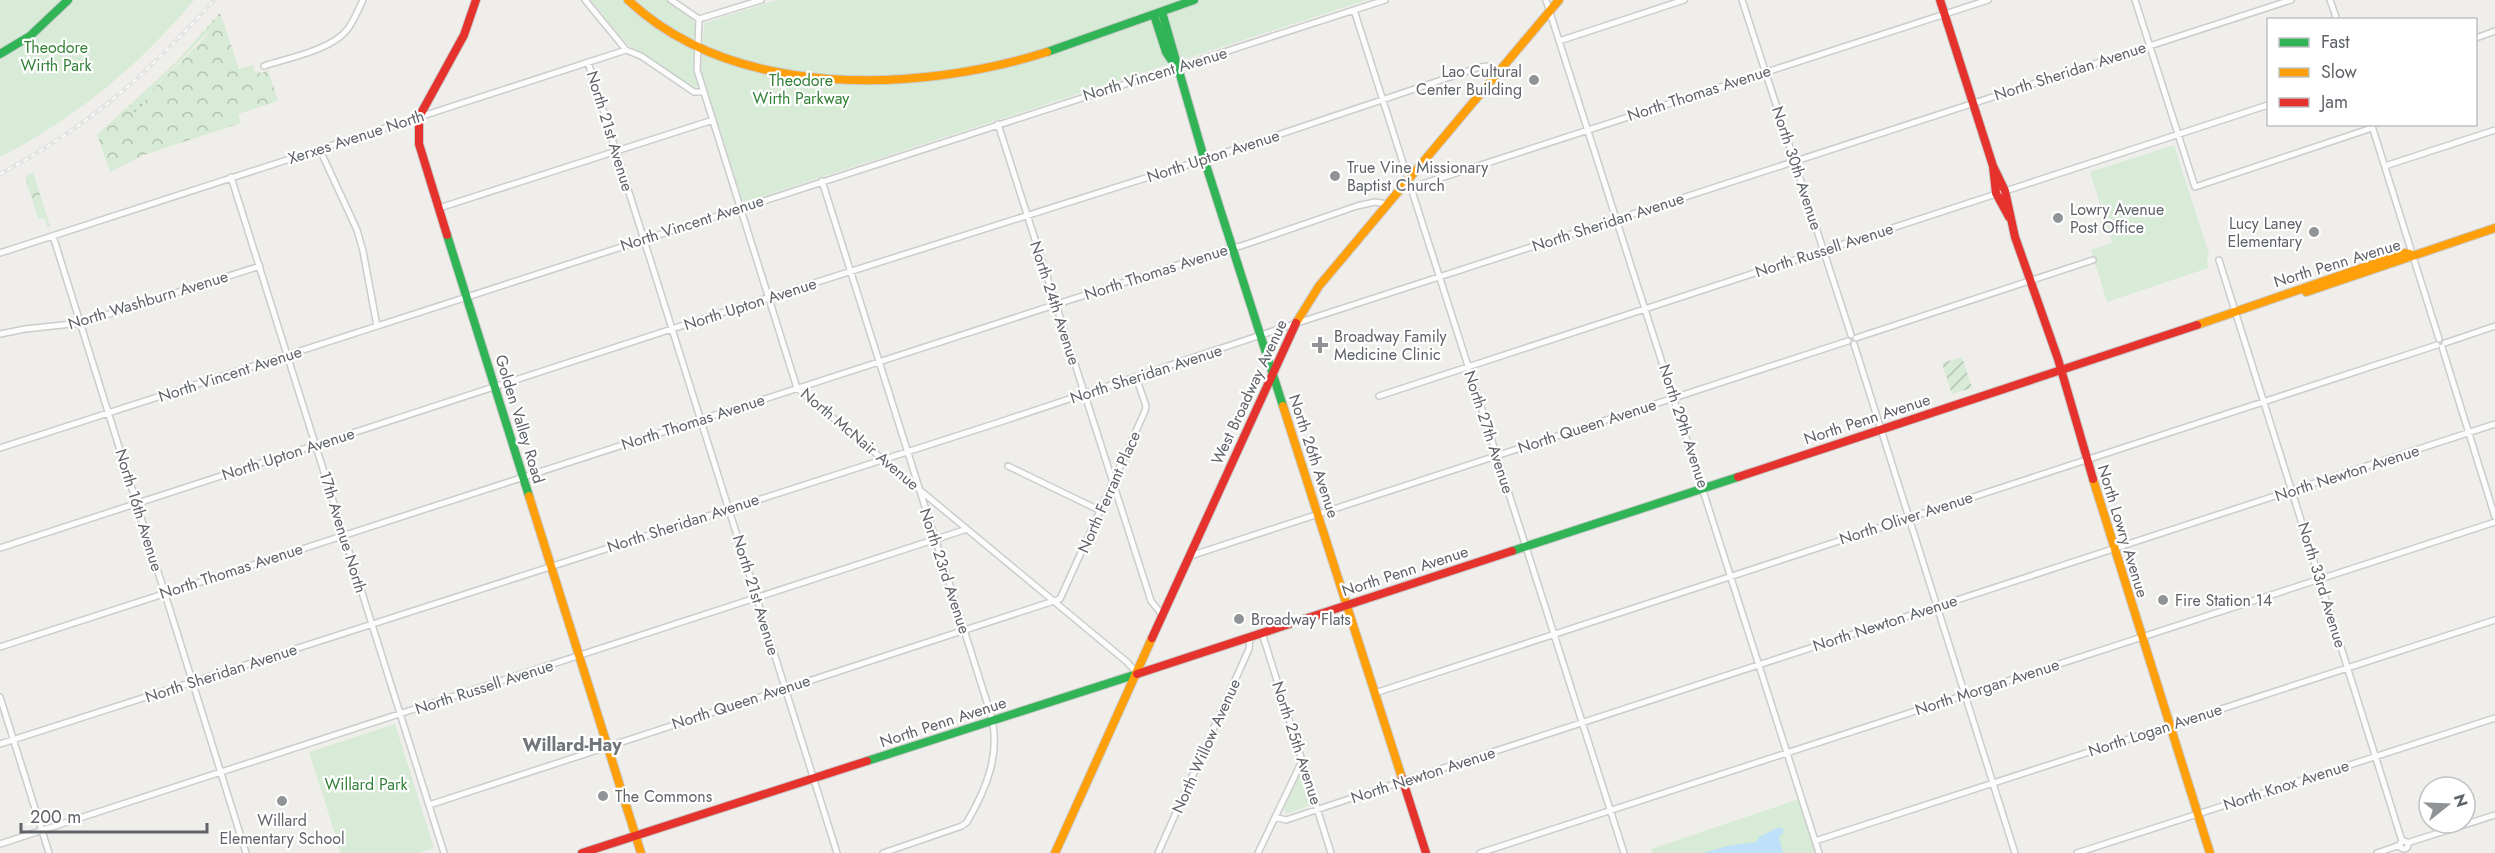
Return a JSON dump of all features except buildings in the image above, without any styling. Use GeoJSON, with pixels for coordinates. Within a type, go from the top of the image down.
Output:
{"type":"FeatureCollection","features":[{"type":"Feature","properties":{"kind":"main road"},"geometry":{"type":"LineString","coordinates":[[0,54],[30,36],[68,0]]}},
{"type":"Feature","properties":{"kind":"main road","name":"Golden Valley Road"},"geometry":{"type":"LineString","coordinates":[[476,0],[464,35],[420,117],[419,144],[641,853]]}},
{"type":"Feature","properties":{"kind":"main road"},"geometry":{"type":"LineString","coordinates":[[628,0],[654,22],[698,49],[742,64],[821,79],[852,82],[908,81],[1011,64],[1082,42],[1194,0]]}},
{"type":"Feature","properties":{"kind":"main road","name":"West Broadway Avenue"},"geometry":{"type":"LineString","coordinates":[[1055,853],[1296,323],[1319,286],[1559,0]]}},
{"type":"Feature","properties":{"kind":"main road","name":"North Lowry Avenue"},"geometry":{"type":"LineString","coordinates":[[1940,0],[1993,166],[1992,177],[2001,192],[2002,211],[2009,217],[2061,371],[2210,853]]}},
{"type":"Feature","properties":{"kind":"main road","name":"North 26th Avenue"},"geometry":{"type":"LineString","coordinates":[[1158,14],[1166,52],[1176,67],[1426,853]]}},
{"type":"Feature","properties":{"kind":"main road","name":"North Penn Avenue"},"geometry":{"type":"LineString","coordinates":[[582,853],[1250,637],[2495,228]]}},
{"type":"Feature","properties":{"kind":"street"},"geometry":{"type":"LineString","coordinates":[[264,66],[339,38],[348,29],[363,0]]}},
{"type":"Feature","properties":{"kind":"street"},"geometry":{"type":"LineString","coordinates":[[585,0],[626,50],[641,56],[694,92],[704,92]]}},
{"type":"Feature","properties":{"kind":"street"},"geometry":{"type":"LineString","coordinates":[[671,0],[699,19],[760,0]]}},
{"type":"Feature","properties":{"kind":"street","name":"North Vincent Avenue"},"geometry":{"type":"LineString","coordinates":[[0,448],[1385,0]]}},
{"type":"Feature","properties":{"kind":"street","name":"North 29th Avenue"},"geometry":{"type":"LineString","coordinates":[[1546,0],[1704,487],[1819,853]]}},
{"type":"Feature","properties":{"kind":"street"},"geometry":{"type":"LineString","coordinates":[[1559,41],[1684,0]]}},
{"type":"Feature","properties":{"kind":"street","name":"North 30th Avenue"},"geometry":{"type":"LineString","coordinates":[[1742,0],[1881,428],[2015,853]]}},
{"type":"Feature","properties":{"kind":"street","name":"North Thomas Avenue"},"geometry":{"type":"LineString","coordinates":[[1410,188],[1988,0]]}},
{"type":"Feature","properties":{"kind":"street"},"geometry":{"type":"LineString","coordinates":[[2135,0],[2195,187],[2372,126],[2495,517]]}},
{"type":"Feature","properties":{"kind":"street","name":"North Sheridan Avenue"},"geometry":{"type":"LineString","coordinates":[[0,744],[1136,377],[2291,0]]}},
{"type":"Feature","properties":{"kind":"street"},"geometry":{"type":"LineString","coordinates":[[2330,0],[2336,18]]}},
{"type":"Feature","properties":{"kind":"street","name":"North 27th Avenue"},"geometry":{"type":"LineString","coordinates":[[1354,10],[1624,853]]}},
{"type":"Feature","properties":{"kind":"street","name":"North McNair Avenue"},"geometry":{"type":"LineString","coordinates":[[699,19],[697,70],[797,388],[1137,673]]}},
{"type":"Feature","properties":{"kind":"street"},"geometry":{"type":"LineString","coordinates":[[2477,37],[2495,31]]}},
{"type":"Feature","properties":{"kind":"street","name":"Xerxes Avenue North"},"geometry":{"type":"LineString","coordinates":[[0,253],[626,50]]}},
{"type":"Feature","properties":{"kind":"street","name":"North 21st Avenue"},"geometry":{"type":"LineString","coordinates":[[588,62],[837,853]]}},
{"type":"Feature","properties":{"kind":"street","name":"North Upton Avenue"},"geometry":{"type":"LineString","coordinates":[[0,548],[1204,159],[1480,67],[1489,66],[1498,73]]}},
{"type":"Feature","properties":{"kind":"street","name":"North Russell Avenue"},"geometry":{"type":"LineString","coordinates":[[1379,396],[2267,105]]}},
{"type":"Feature","properties":{"kind":"street"},"geometry":{"type":"LineString","coordinates":[[439,208],[713,120]]}},
{"type":"Feature","properties":{"kind":"street","name":"North 24th Avenue"},"geometry":{"type":"LineString","coordinates":[[998,124],[1151,601],[1163,616]]}},
{"type":"Feature","properties":{"kind":"street"},"geometry":{"type":"LineString","coordinates":[[2385,166],[2495,130]]}},
{"type":"Feature","properties":{"kind":"street"},"geometry":{"type":"LineString","coordinates":[[320,150],[357,230],[377,326]]}},
{"type":"Feature","properties":{"kind":"street","name":"17th Avenue North"},"geometry":{"type":"LineString","coordinates":[[231,177],[444,853]]}},
{"type":"Feature","properties":{"kind":"street","name":"North 23rd Avenue"},"geometry":{"type":"LineString","coordinates":[[822,181],[964,630],[995,736],[993,762],[988,780],[968,822],[883,853]]}},
{"type":"Feature","properties":{"kind":"street","name":"North Thomas Avenue"},"geometry":{"type":"LineString","coordinates":[[0,646],[1369,203],[1387,204]]}},
{"type":"Feature","properties":{"kind":"street","name":"North 16th Avenue"},"geometry":{"type":"LineString","coordinates":[[53,236],[246,853]]}},
{"type":"Feature","properties":{"kind":"street","name":"North Queen Avenue"},"geometry":{"type":"LineString","coordinates":[[1190,556],[2093,260]]}},
{"type":"Feature","properties":{"kind":"street","name":"North 33rd Avenue"},"geometry":{"type":"LineString","coordinates":[[2219,260],[2404,846]]}},
{"type":"Feature","properties":{"kind":"street","name":"North Washburn Avenue"},"geometry":{"type":"LineString","coordinates":[[0,334],[25,328],[81,323],[260,266]]}},
{"type":"Feature","properties":{"kind":"street","name":"North Oliver Avenue"},"geometry":{"type":"LineString","coordinates":[[1375,693],[2495,326]]}},
{"type":"Feature","properties":{"kind":"street","name":"North Ferrant Place"},"geometry":{"type":"LineString","coordinates":[[1054,602],[1062,596],[1145,411],[1146,406],[1136,377]]}},
{"type":"Feature","properties":{"kind":"street","name":"North Newton Avenue"},"geometry":{"type":"LineString","coordinates":[[1275,817],[1286,819],[1318,809],[2495,424]]}},
{"type":"Feature","properties":{"kind":"street"},"geometry":{"type":"LineString","coordinates":[[1008,466],[1101,511]]}},
{"type":"Feature","properties":{"kind":"street","name":"North Morgan Avenue"},"geometry":{"type":"LineString","coordinates":[[1480,853],[2495,522]]}},
{"type":"Feature","properties":{"kind":"street","name":"North Russell Avenue"},"geometry":{"type":"LineString","coordinates":[[0,844],[967,529]]}},
{"type":"Feature","properties":{"kind":"street","name":"North Queen Avenue"},"geometry":{"type":"LineString","coordinates":[[429,804],[1054,602]]}},
{"type":"Feature","properties":{"kind":"street","name":"North Logan Avenue"},"geometry":{"type":"LineString","coordinates":[[1815,841],[2495,620]]}},
{"type":"Feature","properties":{"kind":"street","name":"North 25th Avenue"},"geometry":{"type":"LineString","coordinates":[[1262,633],[1331,853]]}},
{"type":"Feature","properties":{"kind":"street","name":"North Willow Avenue"},"geometry":{"type":"LineString","coordinates":[[1158,853],[1249,650],[1250,637]]}},
{"type":"Feature","properties":{"kind":"street"},"geometry":{"type":"LineString","coordinates":[[0,698],[49,853]]}},
{"type":"Feature","properties":{"kind":"street","name":"North Knox Avenue"},"geometry":{"type":"LineString","coordinates":[[2077,853],[2495,718]]}},
{"type":"Feature","properties":{"kind":"street"},"geometry":{"type":"LineString","coordinates":[[1258,853],[1302,761]]}},
{"type":"Feature","properties":{"kind":"street"},"geometry":{"type":"LineString","coordinates":[[2377,853],[2495,815]]}},
{"type":"Feature","properties":{"kind":"green space","name":"Theodore Wirth Park"},"geometry":{"type":"Polygon","coordinates":[[[0,0],[194,0],[151,47],[105,89],[54,126],[0,157],[0,0]]]}},
{"type":"Feature","properties":{"kind":"green space"},"geometry":{"type":"Polygon","coordinates":[[[590,0],[667,0],[693,20],[696,26],[693,63],[698,87],[694,88],[687,84],[627,44],[590,0]]]}},
{"type":"Feature","properties":{"kind":"green space","name":"Theodore Wirth Parkway"},"geometry":{"type":"Polygon","coordinates":[[[776,0],[1367,0],[745,202],[742,199],[701,72],[704,23],[776,0]]]}},
{"type":"Feature","properties":{"kind":"green space"},"geometry":{"type":"Polygon","coordinates":[[[220,13],[223,21],[205,35],[148,94],[141,109],[136,112],[129,111],[128,107],[177,61],[220,13]]]}},
{"type":"Feature","properties":{"kind":"green space"},"geometry":{"type":"Polygon","coordinates":[[[223,21],[239,69],[253,65],[255,72],[262,73],[268,70],[278,101],[238,114],[241,123],[144,155],[110,172],[97,135],[127,107],[129,111],[136,112],[141,109],[148,94],[202,41],[212,28],[223,21]]]}},
{"type":"Feature","properties":{"kind":"green space"},"geometry":{"type":"Polygon","coordinates":[[[2174,145],[2209,254],[2208,268],[2107,302],[2091,250],[2112,243],[2090,172],[2174,145]]]}},
{"type":"Feature","properties":{"kind":"green space"},"geometry":{"type":"Polygon","coordinates":[[[33,172],[50,226],[48,228],[44,218],[38,219],[25,177],[33,172]]]}},
{"type":"Feature","properties":{"kind":"green space"},"geometry":{"type":"Polygon","coordinates":[[[1962,357],[1972,388],[1952,394],[1942,363],[1962,357]]]}},
{"type":"Feature","properties":{"kind":"green space","name":"Willard Park"},"geometry":{"type":"Polygon","coordinates":[[[395,724],[434,848],[419,853],[341,853],[309,752],[395,724]]]}},
{"type":"Feature","properties":{"kind":"green space"},"geometry":{"type":"Polygon","coordinates":[[[1299,775],[1302,776],[1311,805],[1286,814],[1284,809],[1299,775]]]}},
{"type":"Feature","properties":{"kind":"green space"},"geometry":{"type":"Polygon","coordinates":[[[1799,799],[1815,853],[1652,853],[1651,849],[1799,799]]]}},
{"type":"Feature","properties":{"kind":"water"},"geometry":{"type":"Polygon","coordinates":[[[1777,828],[1782,828],[1784,832],[1779,837],[1783,853],[1703,853],[1727,846],[1756,842],[1759,837],[1777,828]]]}},
{"type":"Feature","properties":{"kind":"railway"},"geometry":{"type":"LineString","coordinates":[[0,174],[61,137],[115,97],[165,52],[214,0]]}},
{"type":"Feature","properties":{"kind":"traffic: fast"},"geometry":{"type":"LineString","coordinates":[[0,54],[30,36],[68,0]]}},
{"type":"Feature","properties":{"kind":"traffic: fast"},"geometry":{"type":"LineString","coordinates":[[1047,52],[1194,0]]}},
{"type":"Feature","properties":{"kind":"traffic: fast"},"geometry":{"type":"LineString","coordinates":[[1162,12],[1206,165],[1283,406]]}},
{"type":"Feature","properties":{"kind":"traffic: fast"},"geometry":{"type":"LineString","coordinates":[[1154,15],[1166,52],[1176,67]]}},
{"type":"Feature","properties":{"kind":"traffic: fast"},"geometry":{"type":"LineString","coordinates":[[447,235],[529,496]]}},
{"type":"Feature","properties":{"kind":"traffic: fast"},"geometry":{"type":"LineString","coordinates":[[1512,551],[1738,477]]}},
{"type":"Feature","properties":{"kind":"traffic: fast"},"geometry":{"type":"LineString","coordinates":[[867,761],[1137,674]]}},
{"type":"Feature","properties":{"kind":"traffic: slow"},"geometry":{"type":"LineString","coordinates":[[628,0],[671,33],[720,56],[773,71],[828,79],[885,80],[941,75],[996,66],[1047,52]]}},
{"type":"Feature","properties":{"kind":"traffic: slow"},"geometry":{"type":"LineString","coordinates":[[1296,323],[1319,286],[1559,0]]}},
{"type":"Feature","properties":{"kind":"traffic: slow"},"geometry":{"type":"LineString","coordinates":[[2306,292],[2495,228]]}},
{"type":"Feature","properties":{"kind":"traffic: slow"},"geometry":{"type":"LineString","coordinates":[[2197,325],[2405,253],[2413,255]]}},
{"type":"Feature","properties":{"kind":"traffic: slow"},"geometry":{"type":"LineString","coordinates":[[1283,406],[1402,778]]}},
{"type":"Feature","properties":{"kind":"traffic: slow"},"geometry":{"type":"LineString","coordinates":[[2093,479],[2210,853]]}},
{"type":"Feature","properties":{"kind":"traffic: slow"},"geometry":{"type":"LineString","coordinates":[[529,496],[641,853]]}},
{"type":"Feature","properties":{"kind":"traffic: slow"},"geometry":{"type":"LineString","coordinates":[[1055,853],[1152,638]]}},
{"type":"Feature","properties":{"kind":"traffic: jam"},"geometry":{"type":"LineString","coordinates":[[447,235],[419,144],[419,117],[464,35],[476,0]]}},
{"type":"Feature","properties":{"kind":"traffic: jam"},"geometry":{"type":"LineString","coordinates":[[1940,0],[1993,166],[2005,191],[2015,237],[2058,359],[2093,479]]}},
{"type":"Feature","properties":{"kind":"traffic: jam"},"geometry":{"type":"LineString","coordinates":[[1993,166],[1996,193],[2009,217]]}},
{"type":"Feature","properties":{"kind":"traffic: jam"},"geometry":{"type":"LineString","coordinates":[[1152,638],[1296,323]]}},
{"type":"Feature","properties":{"kind":"traffic: jam"},"geometry":{"type":"LineString","coordinates":[[1738,477],[2197,325]]}},
{"type":"Feature","properties":{"kind":"traffic: jam"},"geometry":{"type":"LineString","coordinates":[[1137,674],[1512,551]]}},
{"type":"Feature","properties":{"kind":"traffic: jam"},"geometry":{"type":"LineString","coordinates":[[582,853],[867,761]]}},
{"type":"Feature","properties":{"kind":"traffic: jam"},"geometry":{"type":"LineString","coordinates":[[1402,778],[1426,853]]}},
{"type":"Feature","properties":{"kind":"place","name":"Lao Cultural Center Building"},"geometry":{"type":"Point","coordinates":[1534,80]}},
{"type":"Feature","properties":{"kind":"place","name":"True Vine Missionary Baptist Church"},"geometry":{"type":"Point","coordinates":[1335,176]}},
{"type":"Feature","properties":{"kind":"place","name":"Lowry Avenue Post Office"},"geometry":{"type":"Point","coordinates":[2058,218]}},
{"type":"Feature","properties":{"kind":"place","name":"Lucy Laney Elementary"},"geometry":{"type":"Point","coordinates":[2314,232]}},
{"type":"Feature","properties":{"kind":"place","name":"Broadway Family Medicine Clinic"},"geometry":{"type":"Point","coordinates":[1320,345]}},
{"type":"Feature","properties":{"kind":"place","name":"Fire Station 14"},"geometry":{"type":"Point","coordinates":[2163,600]}},
{"type":"Feature","properties":{"kind":"place","name":"Broadway Flats"},"geometry":{"type":"Point","coordinates":[1239,619]}},
{"type":"Feature","properties":{"kind":"place","name":"The Commons"},"geometry":{"type":"Point","coordinates":[603,796]}},
{"type":"Feature","properties":{"kind":"place","name":"Willard Elementary School"},"geometry":{"type":"Point","coordinates":[282,801]}},
{"type":"Feature","properties":{"kind":"district","name":"Willard-Hay"},"geometry":{"type":"Point","coordinates":[572,745]}}]}
